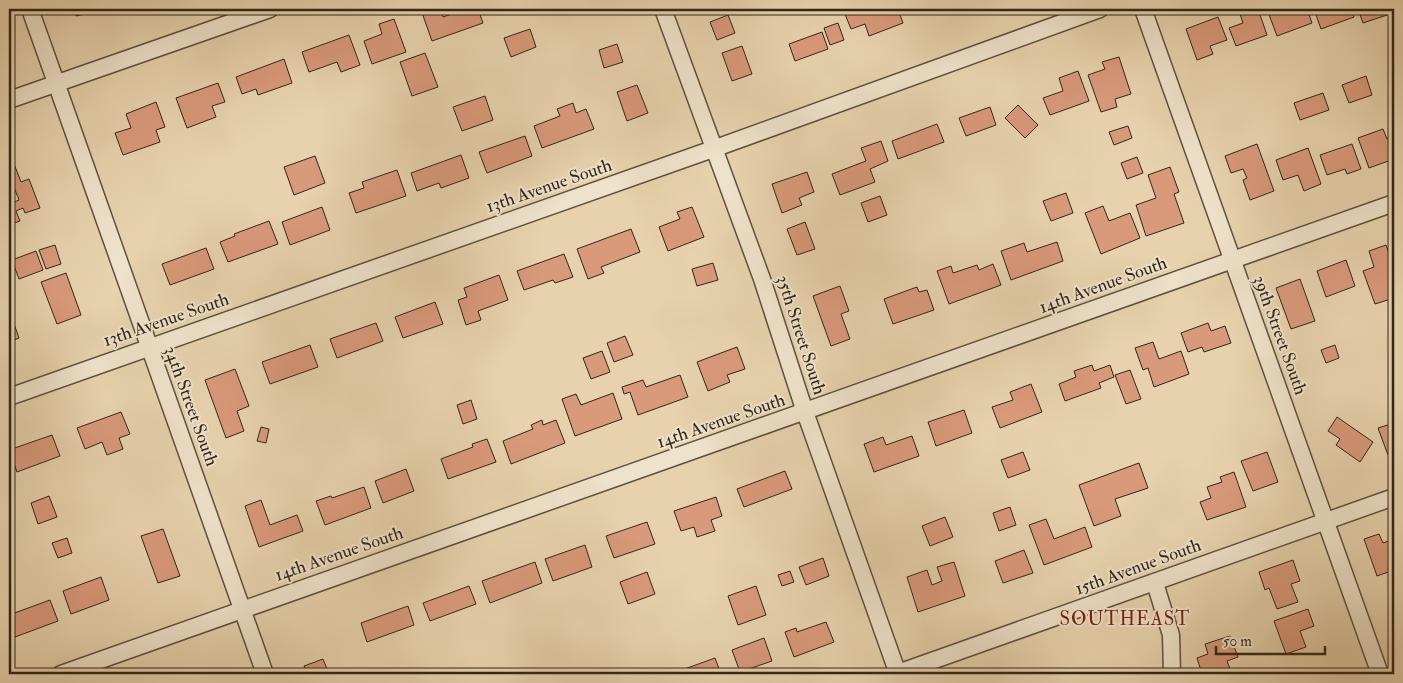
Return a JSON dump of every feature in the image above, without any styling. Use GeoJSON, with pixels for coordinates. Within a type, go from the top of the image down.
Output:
{"type":"FeatureCollection","features":[{"type":"Feature","properties":{"kind":"street","name":"34th Street South"},"geometry":{"type":"LineString","coordinates":[[30,9],[265,674]]}},
{"type":"Feature","properties":{"kind":"street"},"geometry":{"type":"LineString","coordinates":[[9,100],[270,9]]}},
{"type":"Feature","properties":{"kind":"street","name":"35th Street South"},"geometry":{"type":"LineString","coordinates":[[663,9],[762,279],[805,412],[897,674]]}},
{"type":"Feature","properties":{"kind":"street","name":"13th Avenue South"},"geometry":{"type":"LineString","coordinates":[[9,397],[713,149],[1100,9]]}},
{"type":"Feature","properties":{"kind":"street","name":"39th Street South"},"geometry":{"type":"LineString","coordinates":[[1143,9],[1380,674]]}},
{"type":"Feature","properties":{"kind":"street","name":"14th Avenue South"},"geometry":{"type":"LineString","coordinates":[[61,674],[1394,203]]}},
{"type":"Feature","properties":{"kind":"street","name":"15th Avenue South"},"geometry":{"type":"LineString","coordinates":[[897,674],[1394,498]]}},
{"type":"Feature","properties":{"kind":"street"},"geometry":{"type":"LineString","coordinates":[[1155,582],[1171,636],[1172,674]]}},
{"type":"Feature","properties":{"kind":"building"},"geometry":{"type":"Polygon","coordinates":[[[75,9],[101,9],[102,10],[76,16],[75,9]]]}},
{"type":"Feature","properties":{"kind":"building"},"geometry":{"type":"Polygon","coordinates":[[[440,9],[443,17],[457,12],[456,9],[478,9],[483,23],[432,41],[421,10],[440,9]]]}},
{"type":"Feature","properties":{"kind":"building"},"geometry":{"type":"Polygon","coordinates":[[[843,9],[898,9],[903,23],[869,36],[865,24],[851,29],[843,9]]]}},
{"type":"Feature","properties":{"kind":"building"},"geometry":{"type":"Polygon","coordinates":[[[1258,9],[1267,35],[1236,46],[1229,28],[1243,23],[1239,11],[1258,9]]]}},
{"type":"Feature","properties":{"kind":"building"},"geometry":{"type":"Polygon","coordinates":[[[1267,9],[1307,9],[1312,23],[1277,36],[1267,9]]]}},
{"type":"Feature","properties":{"kind":"building"},"geometry":{"type":"Polygon","coordinates":[[[1314,9],[1351,9],[1354,17],[1321,29],[1314,9]]]}},
{"type":"Feature","properties":{"kind":"building"},"geometry":{"type":"Polygon","coordinates":[[[1358,9],[1385,9],[1387,15],[1363,23],[1358,9]]]}},
{"type":"Feature","properties":{"kind":"building"},"geometry":{"type":"Polygon","coordinates":[[[728,15],[735,33],[717,40],[710,22],[728,15]]]}},
{"type":"Feature","properties":{"kind":"building"},"geometry":{"type":"Polygon","coordinates":[[[1218,17],[1227,40],[1210,46],[1213,54],[1197,60],[1186,29],[1218,17]]]}},
{"type":"Feature","properties":{"kind":"building"},"geometry":{"type":"Polygon","coordinates":[[[394,19],[406,52],[372,64],[364,41],[382,34],[379,24],[394,19]]]}},
{"type":"Feature","properties":{"kind":"building"},"geometry":{"type":"Polygon","coordinates":[[[838,23],[844,40],[830,45],[824,28],[838,23]]]}},
{"type":"Feature","properties":{"kind":"building"},"geometry":{"type":"Polygon","coordinates":[[[530,29],[536,47],[511,57],[504,38],[530,29]]]}},
{"type":"Feature","properties":{"kind":"building"},"geometry":{"type":"Polygon","coordinates":[[[822,32],[828,49],[795,61],[789,44],[822,32]]]}},
{"type":"Feature","properties":{"kind":"building"},"geometry":{"type":"Polygon","coordinates":[[[349,35],[360,65],[341,72],[337,62],[309,72],[302,52],[349,35]]]}},
{"type":"Feature","properties":{"kind":"building"},"geometry":{"type":"Polygon","coordinates":[[[617,44],[623,62],[604,68],[599,50],[617,44]]]}},
{"type":"Feature","properties":{"kind":"building"},"geometry":{"type":"Polygon","coordinates":[[[742,46],[752,74],[732,81],[722,53],[742,46]]]}},
{"type":"Feature","properties":{"kind":"building"},"geometry":{"type":"Polygon","coordinates":[[[425,53],[438,87],[412,96],[400,62],[425,53]]]}},
{"type":"Feature","properties":{"kind":"building"},"geometry":{"type":"Polygon","coordinates":[[[1119,57],[1131,94],[1115,99],[1117,107],[1101,112],[1088,75],[1105,69],[1102,62],[1119,57]]]}},
{"type":"Feature","properties":{"kind":"building"},"geometry":{"type":"Polygon","coordinates":[[[284,59],[292,83],[258,95],[256,89],[242,94],[236,77],[284,59]]]}},
{"type":"Feature","properties":{"kind":"building"},"geometry":{"type":"Polygon","coordinates":[[[1078,71],[1089,101],[1050,115],[1043,98],[1063,91],[1059,78],[1078,71]]]}},
{"type":"Feature","properties":{"kind":"building"},"geometry":{"type":"Polygon","coordinates":[[[1366,76],[1372,95],[1349,103],[1342,85],[1366,76]]]}},
{"type":"Feature","properties":{"kind":"building"},"geometry":{"type":"Polygon","coordinates":[[[218,83],[225,102],[212,106],[216,117],[187,128],[176,98],[218,83]]]}},
{"type":"Feature","properties":{"kind":"building"},"geometry":{"type":"Polygon","coordinates":[[[637,85],[648,113],[627,121],[617,92],[637,85]]]}},
{"type":"Feature","properties":{"kind":"building"},"geometry":{"type":"Polygon","coordinates":[[[1323,93],[1329,110],[1300,120],[1294,103],[1323,93]]]}},
{"type":"Feature","properties":{"kind":"building"},"geometry":{"type":"Polygon","coordinates":[[[485,96],[493,120],[462,131],[453,107],[485,96]]]}},
{"type":"Feature","properties":{"kind":"building"},"geometry":{"type":"Polygon","coordinates":[[[156,102],[165,127],[156,130],[160,142],[123,155],[115,133],[131,128],[126,114],[156,102]]]}},
{"type":"Feature","properties":{"kind":"building"},"geometry":{"type":"Polygon","coordinates":[[[573,103],[576,113],[586,109],[594,129],[542,148],[534,126],[560,116],[557,109],[573,103]]]}},
{"type":"Feature","properties":{"kind":"building"},"geometry":{"type":"Polygon","coordinates":[[[1018,105],[1038,125],[1025,138],[1005,118],[1018,105]]]}},
{"type":"Feature","properties":{"kind":"building"},"geometry":{"type":"Polygon","coordinates":[[[990,107],[996,125],[966,136],[959,118],[990,107]]]}},
{"type":"Feature","properties":{"kind":"building"},"geometry":{"type":"Polygon","coordinates":[[[937,124],[944,142],[898,159],[892,141],[937,124]]]}},
{"type":"Feature","properties":{"kind":"building"},"geometry":{"type":"Polygon","coordinates":[[[1128,126],[1132,138],[1114,145],[1109,132],[1128,126]]]}},
{"type":"Feature","properties":{"kind":"building"},"geometry":{"type":"Polygon","coordinates":[[[1383,129],[1387,139],[1394,136],[1394,159],[1369,168],[1358,138],[1383,129]]]}},
{"type":"Feature","properties":{"kind":"building"},"geometry":{"type":"Polygon","coordinates":[[[525,136],[532,156],[487,173],[479,152],[525,136]]]}},
{"type":"Feature","properties":{"kind":"building"},"geometry":{"type":"Polygon","coordinates":[[[881,141],[888,161],[870,169],[875,182],[840,195],[832,174],[866,161],[861,148],[881,141]]]}},
{"type":"Feature","properties":{"kind":"building"},"geometry":{"type":"Polygon","coordinates":[[[1257,144],[1274,191],[1250,200],[1243,180],[1247,178],[1243,169],[1231,173],[1225,156],[1257,144]]]}},
{"type":"Feature","properties":{"kind":"building"},"geometry":{"type":"Polygon","coordinates":[[[1352,144],[1361,169],[1347,174],[1345,169],[1327,175],[1320,155],[1352,144]]]}},
{"type":"Feature","properties":{"kind":"building"},"geometry":{"type":"Polygon","coordinates":[[[1308,148],[1321,184],[1304,191],[1298,175],[1283,180],[1276,160],[1308,148]]]}},
{"type":"Feature","properties":{"kind":"building"},"geometry":{"type":"Polygon","coordinates":[[[461,155],[469,178],[441,188],[439,183],[417,191],[411,173],[461,155]]]}},
{"type":"Feature","properties":{"kind":"building"},"geometry":{"type":"Polygon","coordinates":[[[9,156],[11,156],[21,182],[29,179],[40,208],[25,213],[23,208],[16,211],[20,221],[9,225],[9,204],[19,200],[12,182],[9,183],[9,156]]]}},
{"type":"Feature","properties":{"kind":"building"},"geometry":{"type":"Polygon","coordinates":[[[315,156],[325,183],[294,195],[284,167],[315,156]]]}},
{"type":"Feature","properties":{"kind":"building"},"geometry":{"type":"Polygon","coordinates":[[[1137,157],[1143,173],[1127,179],[1121,163],[1137,157]]]}},
{"type":"Feature","properties":{"kind":"building"},"geometry":{"type":"Polygon","coordinates":[[[1170,167],[1179,192],[1174,194],[1184,223],[1146,236],[1136,205],[1156,198],[1148,175],[1170,167]]]}},
{"type":"Feature","properties":{"kind":"building"},"geometry":{"type":"Polygon","coordinates":[[[397,170],[406,196],[356,213],[349,193],[364,188],[362,182],[397,170]]]}},
{"type":"Feature","properties":{"kind":"building"},"geometry":{"type":"Polygon","coordinates":[[[807,172],[814,192],[799,198],[802,205],[782,213],[772,184],[807,172]]]}},
{"type":"Feature","properties":{"kind":"building"},"geometry":{"type":"Polygon","coordinates":[[[1066,193],[1073,213],[1051,221],[1043,201],[1066,193]]]}},
{"type":"Feature","properties":{"kind":"building"},"geometry":{"type":"Polygon","coordinates":[[[880,196],[887,215],[868,222],[861,203],[880,196]]]}},
{"type":"Feature","properties":{"kind":"building"},"geometry":{"type":"Polygon","coordinates":[[[1103,206],[1109,221],[1130,213],[1140,238],[1101,254],[1085,213],[1103,206]]]}},
{"type":"Feature","properties":{"kind":"building"},"geometry":{"type":"Polygon","coordinates":[[[322,207],[330,230],[290,245],[282,222],[322,207]]]}},
{"type":"Feature","properties":{"kind":"building"},"geometry":{"type":"Polygon","coordinates":[[[692,207],[704,237],[668,251],[659,227],[680,219],[677,212],[692,207]]]}},
{"type":"Feature","properties":{"kind":"building"},"geometry":{"type":"Polygon","coordinates":[[[269,221],[278,244],[228,262],[220,242],[235,236],[234,234],[269,221]]]}},
{"type":"Feature","properties":{"kind":"building"},"geometry":{"type":"Polygon","coordinates":[[[805,222],[815,249],[797,255],[787,229],[805,222]]]}},
{"type":"Feature","properties":{"kind":"building"},"geometry":{"type":"Polygon","coordinates":[[[631,229],[640,252],[601,267],[604,273],[588,279],[577,249],[631,229]]]}},
{"type":"Feature","properties":{"kind":"building"},"geometry":{"type":"Polygon","coordinates":[[[1057,242],[1063,261],[1011,280],[1001,251],[1024,243],[1027,252],[1057,242]]]}},
{"type":"Feature","properties":{"kind":"building"},"geometry":{"type":"Polygon","coordinates":[[[55,245],[61,264],[46,269],[39,250],[55,245]]]}},
{"type":"Feature","properties":{"kind":"building"},"geometry":{"type":"Polygon","coordinates":[[[1386,245],[1394,267],[1394,298],[1375,304],[1363,271],[1374,267],[1369,251],[1386,245]]]}},
{"type":"Feature","properties":{"kind":"building"},"geometry":{"type":"Polygon","coordinates":[[[206,248],[214,269],[170,285],[162,264],[206,248]]]}},
{"type":"Feature","properties":{"kind":"building"},"geometry":{"type":"Polygon","coordinates":[[[36,251],[43,270],[19,279],[12,260],[36,251]]]}},
{"type":"Feature","properties":{"kind":"building"},"geometry":{"type":"Polygon","coordinates":[[[564,254],[573,277],[555,283],[553,280],[524,290],[517,271],[564,254]]]}},
{"type":"Feature","properties":{"kind":"building"},"geometry":{"type":"Polygon","coordinates":[[[1346,260],[1355,286],[1326,297],[1317,271],[1346,260]]]}},
{"type":"Feature","properties":{"kind":"building"},"geometry":{"type":"Polygon","coordinates":[[[713,263],[718,280],[697,286],[692,269],[713,263]]]}},
{"type":"Feature","properties":{"kind":"building"},"geometry":{"type":"Polygon","coordinates":[[[993,264],[1001,285],[949,304],[937,271],[951,266],[953,273],[977,265],[979,270],[993,264]]]}},
{"type":"Feature","properties":{"kind":"building"},"geometry":{"type":"Polygon","coordinates":[[[66,273],[81,315],[57,324],[41,282],[66,273]]]}},
{"type":"Feature","properties":{"kind":"building"},"geometry":{"type":"Polygon","coordinates":[[[499,275],[508,300],[478,311],[481,320],[466,325],[458,300],[467,297],[464,288],[499,275]]]}},
{"type":"Feature","properties":{"kind":"building"},"geometry":{"type":"Polygon","coordinates":[[[1300,279],[1315,321],[1291,329],[1276,288],[1300,279]]]}},
{"type":"Feature","properties":{"kind":"building"},"geometry":{"type":"Polygon","coordinates":[[[840,286],[849,311],[841,314],[850,339],[831,346],[813,296],[840,286]]]}},
{"type":"Feature","properties":{"kind":"building"},"geometry":{"type":"Polygon","coordinates":[[[917,287],[919,292],[927,290],[934,310],[893,324],[884,299],[917,287]]]}},
{"type":"Feature","properties":{"kind":"building"},"geometry":{"type":"Polygon","coordinates":[[[435,302],[443,324],[403,338],[395,317],[435,302]]]}},
{"type":"Feature","properties":{"kind":"building"},"geometry":{"type":"Polygon","coordinates":[[[13,321],[19,338],[9,342],[9,323],[13,321]]]}},
{"type":"Feature","properties":{"kind":"building"},"geometry":{"type":"Polygon","coordinates":[[[376,323],[383,341],[337,358],[330,339],[376,323]]]}},
{"type":"Feature","properties":{"kind":"building"},"geometry":{"type":"Polygon","coordinates":[[[1208,323],[1211,331],[1225,326],[1231,343],[1204,352],[1202,347],[1188,352],[1181,333],[1208,323]]]}},
{"type":"Feature","properties":{"kind":"building"},"geometry":{"type":"Polygon","coordinates":[[[625,336],[633,355],[614,362],[607,343],[625,336]]]}},
{"type":"Feature","properties":{"kind":"building"},"geometry":{"type":"Polygon","coordinates":[[[1153,342],[1159,359],[1181,351],[1189,374],[1154,387],[1148,368],[1143,370],[1135,348],[1153,342]]]}},
{"type":"Feature","properties":{"kind":"building"},"geometry":{"type":"Polygon","coordinates":[[[310,345],[318,367],[270,384],[262,362],[310,345]]]}},
{"type":"Feature","properties":{"kind":"building"},"geometry":{"type":"Polygon","coordinates":[[[1335,345],[1339,358],[1326,363],[1321,350],[1335,345]]]}},
{"type":"Feature","properties":{"kind":"building"},"geometry":{"type":"Polygon","coordinates":[[[737,347],[745,369],[727,375],[730,382],[708,391],[697,362],[737,347]]]}},
{"type":"Feature","properties":{"kind":"building"},"geometry":{"type":"Polygon","coordinates":[[[602,351],[610,372],[591,379],[583,358],[602,351]]]}},
{"type":"Feature","properties":{"kind":"building"},"geometry":{"type":"Polygon","coordinates":[[[1092,365],[1094,371],[1110,365],[1114,377],[1099,383],[1101,388],[1065,401],[1059,384],[1076,377],[1074,371],[1092,365]]]}},
{"type":"Feature","properties":{"kind":"building"},"geometry":{"type":"Polygon","coordinates":[[[235,369],[249,406],[237,411],[244,431],[226,438],[205,380],[235,369]]]}},
{"type":"Feature","properties":{"kind":"building"},"geometry":{"type":"Polygon","coordinates":[[[1130,370],[1141,399],[1126,404],[1115,375],[1130,370]]]}},
{"type":"Feature","properties":{"kind":"building"},"geometry":{"type":"Polygon","coordinates":[[[680,375],[688,397],[638,415],[630,392],[624,394],[622,387],[643,380],[646,387],[680,375]]]}},
{"type":"Feature","properties":{"kind":"building"},"geometry":{"type":"Polygon","coordinates":[[[1031,384],[1042,412],[1000,428],[992,407],[1013,400],[1010,392],[1031,384]]]}},
{"type":"Feature","properties":{"kind":"building"},"geometry":{"type":"Polygon","coordinates":[[[613,393],[622,419],[575,436],[562,399],[576,394],[581,405],[613,393]]]}},
{"type":"Feature","properties":{"kind":"building"},"geometry":{"type":"Polygon","coordinates":[[[471,400],[477,419],[463,424],[457,405],[471,400]]]}},
{"type":"Feature","properties":{"kind":"building"},"geometry":{"type":"Polygon","coordinates":[[[964,410],[972,433],[936,446],[928,422],[964,410]]]}},
{"type":"Feature","properties":{"kind":"building"},"geometry":{"type":"Polygon","coordinates":[[[121,412],[130,434],[119,438],[123,449],[107,455],[102,442],[85,449],[77,428],[121,412]]]}},
{"type":"Feature","properties":{"kind":"building"},"geometry":{"type":"Polygon","coordinates":[[[1337,417],[1373,442],[1360,462],[1336,445],[1340,439],[1328,431],[1337,417]]]}},
{"type":"Feature","properties":{"kind":"building"},"geometry":{"type":"Polygon","coordinates":[[[542,420],[543,425],[556,420],[565,443],[511,464],[503,441],[533,429],[531,425],[542,420]]]}},
{"type":"Feature","properties":{"kind":"building"},"geometry":{"type":"Polygon","coordinates":[[[1394,423],[1394,453],[1388,455],[1378,428],[1394,423]]]}},
{"type":"Feature","properties":{"kind":"building"},"geometry":{"type":"Polygon","coordinates":[[[261,427],[269,429],[266,443],[257,441],[261,427]]]}},
{"type":"Feature","properties":{"kind":"building"},"geometry":{"type":"Polygon","coordinates":[[[52,435],[60,456],[17,472],[9,450],[52,435]]]}},
{"type":"Feature","properties":{"kind":"building"},"geometry":{"type":"Polygon","coordinates":[[[912,436],[919,456],[874,472],[864,444],[883,437],[886,445],[912,436]]]}},
{"type":"Feature","properties":{"kind":"building"},"geometry":{"type":"Polygon","coordinates":[[[487,439],[496,462],[448,479],[441,459],[473,447],[472,444],[487,439]]]}},
{"type":"Feature","properties":{"kind":"building"},"geometry":{"type":"Polygon","coordinates":[[[1023,452],[1030,470],[1008,478],[1001,460],[1023,452]]]}},
{"type":"Feature","properties":{"kind":"building"},"geometry":{"type":"Polygon","coordinates":[[[1267,452],[1278,482],[1253,491],[1241,461],[1267,452]]]}},
{"type":"Feature","properties":{"kind":"building"},"geometry":{"type":"Polygon","coordinates":[[[1139,463],[1148,488],[1115,499],[1121,516],[1094,526],[1079,485],[1139,463]]]}},
{"type":"Feature","properties":{"kind":"building"},"geometry":{"type":"Polygon","coordinates":[[[406,469],[414,491],[383,503],[375,481],[406,469]]]}},
{"type":"Feature","properties":{"kind":"building"},"geometry":{"type":"Polygon","coordinates":[[[785,471],[792,489],[744,507],[737,489],[785,471]]]}},
{"type":"Feature","properties":{"kind":"building"},"geometry":{"type":"Polygon","coordinates":[[[1234,472],[1246,507],[1207,520],[1200,502],[1211,498],[1207,487],[1222,482],[1220,477],[1234,472]]]}},
{"type":"Feature","properties":{"kind":"building"},"geometry":{"type":"Polygon","coordinates":[[[364,487],[371,508],[325,525],[316,501],[331,496],[332,498],[364,487]]]}},
{"type":"Feature","properties":{"kind":"building"},"geometry":{"type":"Polygon","coordinates":[[[49,496],[57,517],[38,524],[31,503],[49,496]]]}},
{"type":"Feature","properties":{"kind":"building"},"geometry":{"type":"Polygon","coordinates":[[[716,497],[722,516],[711,520],[715,531],[697,537],[694,527],[681,531],[674,511],[716,497]]]}},
{"type":"Feature","properties":{"kind":"building"},"geometry":{"type":"Polygon","coordinates":[[[261,500],[270,525],[297,515],[303,531],[259,547],[245,506],[261,500]]]}},
{"type":"Feature","properties":{"kind":"building"},"geometry":{"type":"Polygon","coordinates":[[[1010,507],[1016,525],[999,531],[993,513],[1010,507]]]}},
{"type":"Feature","properties":{"kind":"building"},"geometry":{"type":"Polygon","coordinates":[[[945,517],[953,537],[930,546],[922,526],[945,517]]]}},
{"type":"Feature","properties":{"kind":"building"},"geometry":{"type":"Polygon","coordinates":[[[1046,519],[1054,539],[1085,527],[1092,547],[1044,565],[1029,525],[1046,519]]]}},
{"type":"Feature","properties":{"kind":"building"},"geometry":{"type":"Polygon","coordinates":[[[647,522],[655,544],[614,558],[606,536],[647,522]]]}},
{"type":"Feature","properties":{"kind":"building"},"geometry":{"type":"Polygon","coordinates":[[[163,529],[180,576],[158,583],[141,536],[163,529]]]}},
{"type":"Feature","properties":{"kind":"building"},"geometry":{"type":"Polygon","coordinates":[[[1379,534],[1383,543],[1394,539],[1394,570],[1377,576],[1364,539],[1379,534]]]}},
{"type":"Feature","properties":{"kind":"building"},"geometry":{"type":"Polygon","coordinates":[[[67,538],[72,553],[58,558],[52,543],[67,538]]]}},
{"type":"Feature","properties":{"kind":"building"},"geometry":{"type":"Polygon","coordinates":[[[585,545],[592,567],[553,581],[545,559],[585,545]]]}},
{"type":"Feature","properties":{"kind":"building"},"geometry":{"type":"Polygon","coordinates":[[[1024,550],[1033,573],[1003,583],[995,561],[1024,550]]]}},
{"type":"Feature","properties":{"kind":"building"},"geometry":{"type":"Polygon","coordinates":[[[823,558],[829,576],[806,585],[799,567],[823,558]]]}},
{"type":"Feature","properties":{"kind":"building"},"geometry":{"type":"Polygon","coordinates":[[[1293,560],[1300,581],[1291,584],[1298,602],[1277,609],[1269,588],[1265,590],[1259,572],[1293,560]]]}},
{"type":"Feature","properties":{"kind":"building"},"geometry":{"type":"Polygon","coordinates":[[[535,562],[542,583],[490,603],[482,581],[535,562]]]}},
{"type":"Feature","properties":{"kind":"building"},"geometry":{"type":"Polygon","coordinates":[[[954,562],[965,596],[918,612],[907,577],[927,570],[932,585],[942,581],[937,567],[954,562]]]}},
{"type":"Feature","properties":{"kind":"building"},"geometry":{"type":"Polygon","coordinates":[[[790,571],[794,582],[782,586],[778,575],[790,571]]]}},
{"type":"Feature","properties":{"kind":"building"},"geometry":{"type":"Polygon","coordinates":[[[647,572],[655,594],[628,604],[620,582],[647,572]]]}},
{"type":"Feature","properties":{"kind":"building"},"geometry":{"type":"Polygon","coordinates":[[[101,577],[109,600],[71,614],[63,591],[101,577]]]}},
{"type":"Feature","properties":{"kind":"building"},"geometry":{"type":"Polygon","coordinates":[[[469,586],[476,604],[430,621],[423,603],[469,586]]]}},
{"type":"Feature","properties":{"kind":"building"},"geometry":{"type":"Polygon","coordinates":[[[756,586],[766,615],[738,625],[728,596],[756,586]]]}},
{"type":"Feature","properties":{"kind":"building"},"geometry":{"type":"Polygon","coordinates":[[[50,600],[58,621],[15,637],[9,615],[50,600]]]}},
{"type":"Feature","properties":{"kind":"building"},"geometry":{"type":"Polygon","coordinates":[[[408,606],[414,625],[367,642],[361,623],[408,606]]]}},
{"type":"Feature","properties":{"kind":"building"},"geometry":{"type":"Polygon","coordinates":[[[1308,609],[1314,626],[1300,631],[1306,647],[1286,654],[1274,621],[1308,609]]]}},
{"type":"Feature","properties":{"kind":"building"},"geometry":{"type":"Polygon","coordinates":[[[826,622],[834,642],[794,657],[785,632],[796,628],[797,632],[826,622]]]}},
{"type":"Feature","properties":{"kind":"building"},"geometry":{"type":"Polygon","coordinates":[[[1230,636],[1238,657],[1227,661],[1232,674],[1202,674],[1197,658],[1208,654],[1205,644],[1230,636]]]}},
{"type":"Feature","properties":{"kind":"building"},"geometry":{"type":"Polygon","coordinates":[[[764,638],[772,661],[740,672],[732,650],[764,638]]]}},
{"type":"Feature","properties":{"kind":"building"},"geometry":{"type":"Polygon","coordinates":[[[715,658],[721,674],[671,674],[715,658]]]}},
{"type":"Feature","properties":{"kind":"building"},"geometry":{"type":"Polygon","coordinates":[[[323,659],[329,674],[308,674],[304,666],[323,659]]]}},
{"type":"Feature","properties":{"kind":"district","name":"SOUTHEAST"},"geometry":{"type":"Point","coordinates":[1125,619]}}]}
